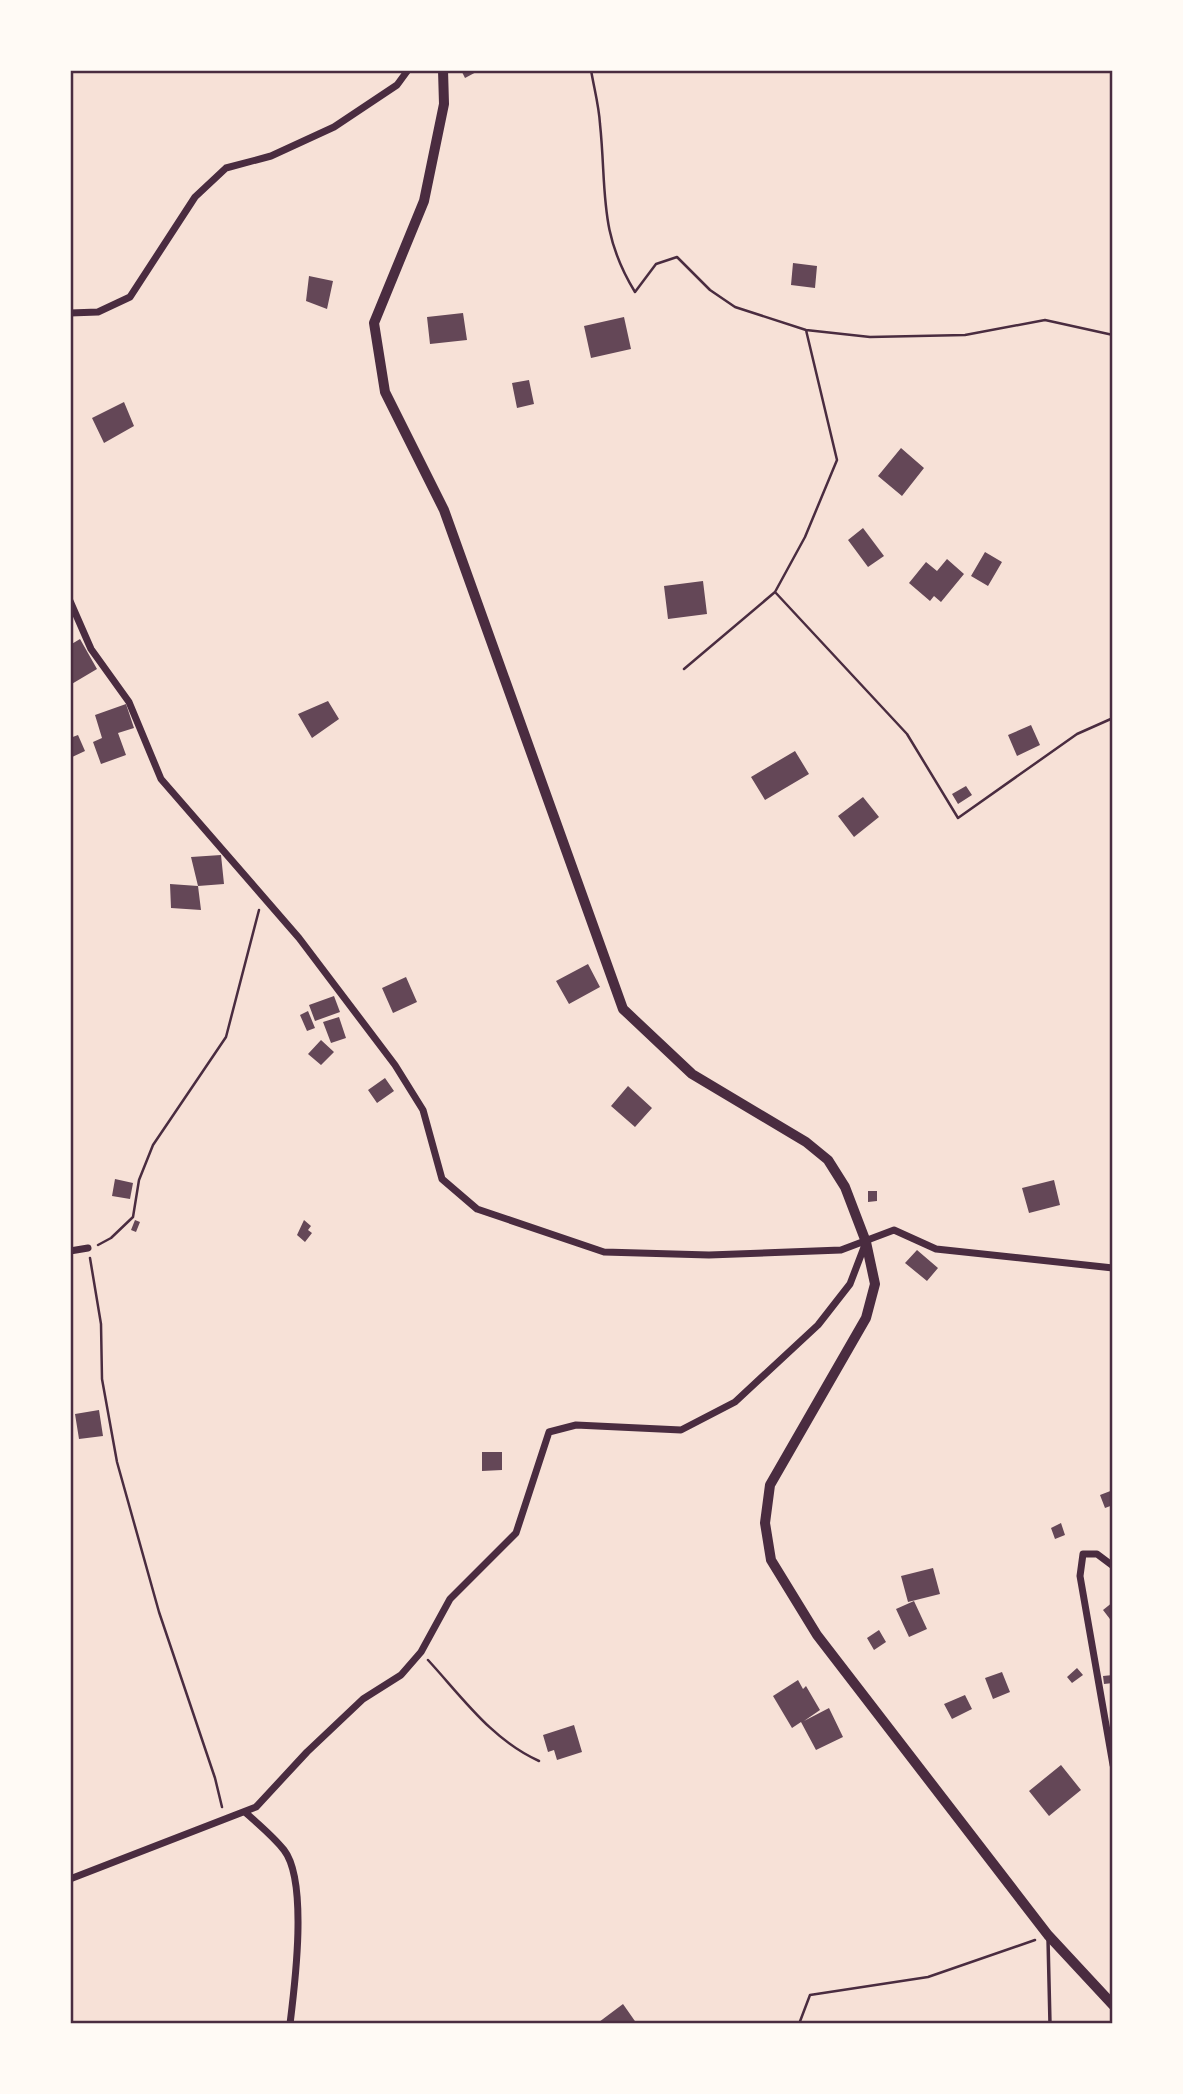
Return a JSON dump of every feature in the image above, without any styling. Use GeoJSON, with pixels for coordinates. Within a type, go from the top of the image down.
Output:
{"type":"FeatureCollection","features":[{"type":"Feature","properties":{"kind":"street"},"geometry":{"type":"LineString","coordinates":[[70,313],[98,312],[130,297],[195,197],[226,169],[271,156],[334,127],[397,85],[408,70]]}},
{"type":"Feature","properties":{"kind":"street"},"geometry":{"type":"LineString","coordinates":[[443,70],[444,104],[424,201],[374,323],[385,392],[444,510],[623,1009],[692,1074],[806,1142],[828,1160],[845,1188],[866,1242],[875,1284],[866,1318],[769,1485],[765,1523],[771,1560],[817,1635],[1048,1935],[1113,2005]]}},
{"type":"Feature","properties":{"kind":"street"},"geometry":{"type":"LineString","coordinates":[[70,601],[91,649],[129,702],[161,779],[299,939],[395,1065],[423,1110],[442,1179],[477,1209],[604,1252],[709,1255],[841,1250],[894,1230],[936,1249],[1113,1268]]}},
{"type":"Feature","properties":{"kind":"street"},"geometry":{"type":"LineString","coordinates":[[70,1879],[256,1807],[307,1752],[363,1699],[401,1675],[421,1652],[450,1598],[516,1533],[549,1432],[576,1425],[681,1430],[735,1402],[818,1325],[850,1284],[866,1242]]}},
{"type":"Feature","properties":{"kind":"street"},"geometry":{"type":"LineString","coordinates":[[70,1251],[88,1248]]}},
{"type":"Feature","properties":{"kind":"street"},"geometry":{"type":"LineString","coordinates":[[1113,1566],[1097,1554],[1083,1554],[1080,1576],[1113,1765]]}},
{"type":"Feature","properties":{"kind":"street"},"geometry":{"type":"LineString","coordinates":[[245,1812],[284,1850],[296,1875],[297,1974],[290,2024]]}},
{"type":"Feature","properties":{"kind":"lane"},"geometry":{"type":"LineString","coordinates":[[1048,1935],[1050,2024]]}},
{"type":"Feature","properties":{"kind":"path"},"geometry":{"type":"LineString","coordinates":[[591,70],[600,123],[602,193],[617,263],[635,292],[656,264],[677,257],[710,290],[735,307],[806,331],[870,337],[965,335],[1045,320],[1113,335]]}},
{"type":"Feature","properties":{"kind":"path"},"geometry":{"type":"LineString","coordinates":[[684,669],[775,592],[805,537],[837,460],[806,331]]}},
{"type":"Feature","properties":{"kind":"path"},"geometry":{"type":"LineString","coordinates":[[775,592],[907,734],[958,818],[1077,734],[1113,718]]}},
{"type":"Feature","properties":{"kind":"path"},"geometry":{"type":"LineString","coordinates":[[225,1821],[215,1778],[159,1612],[117,1462],[102,1379],[102,1324],[88,1248],[111,1238],[133,1217],[139,1180],[153,1145],[226,1037],[262,896]]}},
{"type":"Feature","properties":{"kind":"path"},"geometry":{"type":"LineString","coordinates":[[421,1652],[493,1732],[514,1750],[539,1761]]}},
{"type":"Feature","properties":{"kind":"path"},"geometry":{"type":"LineString","coordinates":[[799,2024],[810,1995],[928,1977],[1048,1935]]}},
{"type":"Feature","properties":{"kind":"building"},"geometry":{"type":"Polygon","coordinates":[[[461,70],[480,70],[465,78],[461,70]]]}},
{"type":"Feature","properties":{"kind":"building"},"geometry":{"type":"Polygon","coordinates":[[[793,263],[817,266],[815,288],[791,285],[793,263]]]}},
{"type":"Feature","properties":{"kind":"building"},"geometry":{"type":"Polygon","coordinates":[[[309,276],[333,281],[327,309],[306,301],[309,276]]]}},
{"type":"Feature","properties":{"kind":"building"},"geometry":{"type":"Polygon","coordinates":[[[463,313],[467,340],[430,344],[427,317],[463,313]]]}},
{"type":"Feature","properties":{"kind":"building"},"geometry":{"type":"Polygon","coordinates":[[[624,317],[631,349],[591,358],[584,326],[624,317]]]}},
{"type":"Feature","properties":{"kind":"building"},"geometry":{"type":"Polygon","coordinates":[[[529,380],[534,404],[517,408],[512,383],[529,380]]]}},
{"type":"Feature","properties":{"kind":"building"},"geometry":{"type":"Polygon","coordinates":[[[124,402],[134,426],[104,443],[92,418],[124,402]]]}},
{"type":"Feature","properties":{"kind":"building"},"geometry":{"type":"Polygon","coordinates":[[[901,448],[924,468],[902,496],[878,476],[901,448]]]}},
{"type":"Feature","properties":{"kind":"building"},"geometry":{"type":"Polygon","coordinates":[[[863,528],[884,556],[868,567],[848,540],[863,528]]]}},
{"type":"Feature","properties":{"kind":"building"},"geometry":{"type":"Polygon","coordinates":[[[985,552],[1002,562],[988,586],[971,576],[985,552]]]}},
{"type":"Feature","properties":{"kind":"building"},"geometry":{"type":"Polygon","coordinates":[[[947,559],[964,574],[941,602],[934,596],[930,601],[909,583],[926,562],[937,571],[947,559]]]}},
{"type":"Feature","properties":{"kind":"building"},"geometry":{"type":"Polygon","coordinates":[[[703,581],[707,614],[668,619],[664,586],[703,581]]]}},
{"type":"Feature","properties":{"kind":"building"},"geometry":{"type":"Polygon","coordinates":[[[80,639],[97,669],[70,685],[70,645],[80,639]]]}},
{"type":"Feature","properties":{"kind":"building"},"geometry":{"type":"Polygon","coordinates":[[[328,701],[339,719],[312,738],[298,714],[328,701]]]}},
{"type":"Feature","properties":{"kind":"building"},"geometry":{"type":"Polygon","coordinates":[[[126,704],[134,728],[118,733],[126,755],[101,764],[93,742],[102,738],[95,715],[126,704]]]}},
{"type":"Feature","properties":{"kind":"building"},"geometry":{"type":"Polygon","coordinates":[[[1031,725],[1040,745],[1017,756],[1008,735],[1031,725]]]}},
{"type":"Feature","properties":{"kind":"building"},"geometry":{"type":"Polygon","coordinates":[[[78,735],[85,751],[70,758],[70,738],[78,735]]]}},
{"type":"Feature","properties":{"kind":"building"},"geometry":{"type":"Polygon","coordinates":[[[795,751],[809,774],[765,800],[751,777],[795,751]]]}},
{"type":"Feature","properties":{"kind":"building"},"geometry":{"type":"Polygon","coordinates":[[[966,786],[972,795],[958,804],[952,794],[966,786]]]}},
{"type":"Feature","properties":{"kind":"building"},"geometry":{"type":"Polygon","coordinates":[[[863,797],[879,817],[854,837],[838,816],[863,797]]]}},
{"type":"Feature","properties":{"kind":"building"},"geometry":{"type":"Polygon","coordinates":[[[221,855],[224,884],[198,886],[191,857],[221,855]]]}},
{"type":"Feature","properties":{"kind":"building"},"geometry":{"type":"Polygon","coordinates":[[[170,884],[198,886],[201,910],[171,908],[170,884]]]}},
{"type":"Feature","properties":{"kind":"building"},"geometry":{"type":"Polygon","coordinates":[[[588,964],[600,987],[569,1004],[556,981],[588,964]]]}},
{"type":"Feature","properties":{"kind":"building"},"geometry":{"type":"Polygon","coordinates":[[[406,977],[417,1002],[393,1013],[382,988],[406,977]]]}},
{"type":"Feature","properties":{"kind":"building"},"geometry":{"type":"Polygon","coordinates":[[[334,996],[340,1012],[315,1021],[309,1005],[334,996]]]}},
{"type":"Feature","properties":{"kind":"building"},"geometry":{"type":"Polygon","coordinates":[[[308,1011],[315,1028],[307,1031],[300,1015],[308,1011]]]}},
{"type":"Feature","properties":{"kind":"building"},"geometry":{"type":"Polygon","coordinates":[[[339,1017],[346,1038],[331,1043],[323,1022],[339,1017]]]}},
{"type":"Feature","properties":{"kind":"building"},"geometry":{"type":"Polygon","coordinates":[[[321,1040],[334,1052],[321,1065],[308,1054],[321,1040]]]}},
{"type":"Feature","properties":{"kind":"building"},"geometry":{"type":"Polygon","coordinates":[[[385,1078],[394,1091],[377,1103],[368,1090],[385,1078]]]}},
{"type":"Feature","properties":{"kind":"building"},"geometry":{"type":"Polygon","coordinates":[[[628,1086],[652,1108],[635,1127],[611,1106],[628,1086]]]}},
{"type":"Feature","properties":{"kind":"building"},"geometry":{"type":"Polygon","coordinates":[[[115,1179],[133,1183],[130,1199],[112,1196],[115,1179]]]}},
{"type":"Feature","properties":{"kind":"building"},"geometry":{"type":"Polygon","coordinates":[[[1054,1180],[1060,1205],[1029,1213],[1022,1188],[1054,1180]]]}},
{"type":"Feature","properties":{"kind":"building"},"geometry":{"type":"Polygon","coordinates":[[[868,1191],[877,1191],[877,1201],[868,1202],[868,1191]]]}},
{"type":"Feature","properties":{"kind":"building"},"geometry":{"type":"Polygon","coordinates":[[[135,1220],[140,1222],[136,1232],[131,1230],[135,1220]]]}},
{"type":"Feature","properties":{"kind":"building"},"geometry":{"type":"Polygon","coordinates":[[[304,1220],[311,1226],[308,1230],[312,1233],[305,1242],[297,1235],[304,1220]]]}},
{"type":"Feature","properties":{"kind":"building"},"geometry":{"type":"Polygon","coordinates":[[[917,1250],[938,1268],[927,1281],[905,1263],[917,1250]]]}},
{"type":"Feature","properties":{"kind":"building"},"geometry":{"type":"Polygon","coordinates":[[[99,1410],[103,1436],[79,1439],[75,1414],[99,1410]]]}},
{"type":"Feature","properties":{"kind":"building"},"geometry":{"type":"Polygon","coordinates":[[[482,1452],[502,1452],[502,1470],[482,1471],[482,1452]]]}},
{"type":"Feature","properties":{"kind":"building"},"geometry":{"type":"Polygon","coordinates":[[[1113,1490],[1113,1505],[1105,1508],[1100,1495],[1113,1490]]]}},
{"type":"Feature","properties":{"kind":"building"},"geometry":{"type":"Polygon","coordinates":[[[1061,1523],[1065,1535],[1055,1539],[1051,1528],[1061,1523]]]}},
{"type":"Feature","properties":{"kind":"building"},"geometry":{"type":"Polygon","coordinates":[[[933,1568],[940,1594],[908,1602],[901,1576],[933,1568]]]}},
{"type":"Feature","properties":{"kind":"building"},"geometry":{"type":"Polygon","coordinates":[[[914,1601],[927,1629],[909,1637],[896,1609],[914,1601]]]}},
{"type":"Feature","properties":{"kind":"building"},"geometry":{"type":"Polygon","coordinates":[[[1113,1602],[1113,1623],[1103,1610],[1113,1602]]]}},
{"type":"Feature","properties":{"kind":"building"},"geometry":{"type":"Polygon","coordinates":[[[879,1630],[886,1642],[874,1650],[867,1638],[879,1630]]]}},
{"type":"Feature","properties":{"kind":"building"},"geometry":{"type":"Polygon","coordinates":[[[1077,1668],[1083,1675],[1072,1683],[1067,1677],[1077,1668]]]}},
{"type":"Feature","properties":{"kind":"building"},"geometry":{"type":"Polygon","coordinates":[[[1002,1672],[1010,1692],[993,1699],[985,1678],[1002,1672]]]}},
{"type":"Feature","properties":{"kind":"building"},"geometry":{"type":"Polygon","coordinates":[[[1113,1675],[1113,1683],[1104,1684],[1103,1676],[1113,1675]]]}},
{"type":"Feature","properties":{"kind":"building"},"geometry":{"type":"Polygon","coordinates":[[[798,1680],[803,1689],[806,1686],[820,1710],[804,1721],[829,1708],[843,1737],[816,1750],[801,1722],[792,1728],[773,1696],[798,1680]]]}},
{"type":"Feature","properties":{"kind":"building"},"geometry":{"type":"Polygon","coordinates":[[[965,1695],[972,1709],[952,1719],[944,1704],[965,1695]]]}},
{"type":"Feature","properties":{"kind":"building"},"geometry":{"type":"Polygon","coordinates":[[[574,1725],[582,1752],[557,1760],[554,1750],[548,1752],[543,1735],[574,1725]]]}},
{"type":"Feature","properties":{"kind":"building"},"geometry":{"type":"Polygon","coordinates":[[[1061,1765],[1081,1790],[1049,1816],[1029,1791],[1061,1765]]]}},
{"type":"Feature","properties":{"kind":"building"},"geometry":{"type":"Polygon","coordinates":[[[623,2004],[637,2024],[600,2024],[599,2022],[623,2004]]]}}]}
